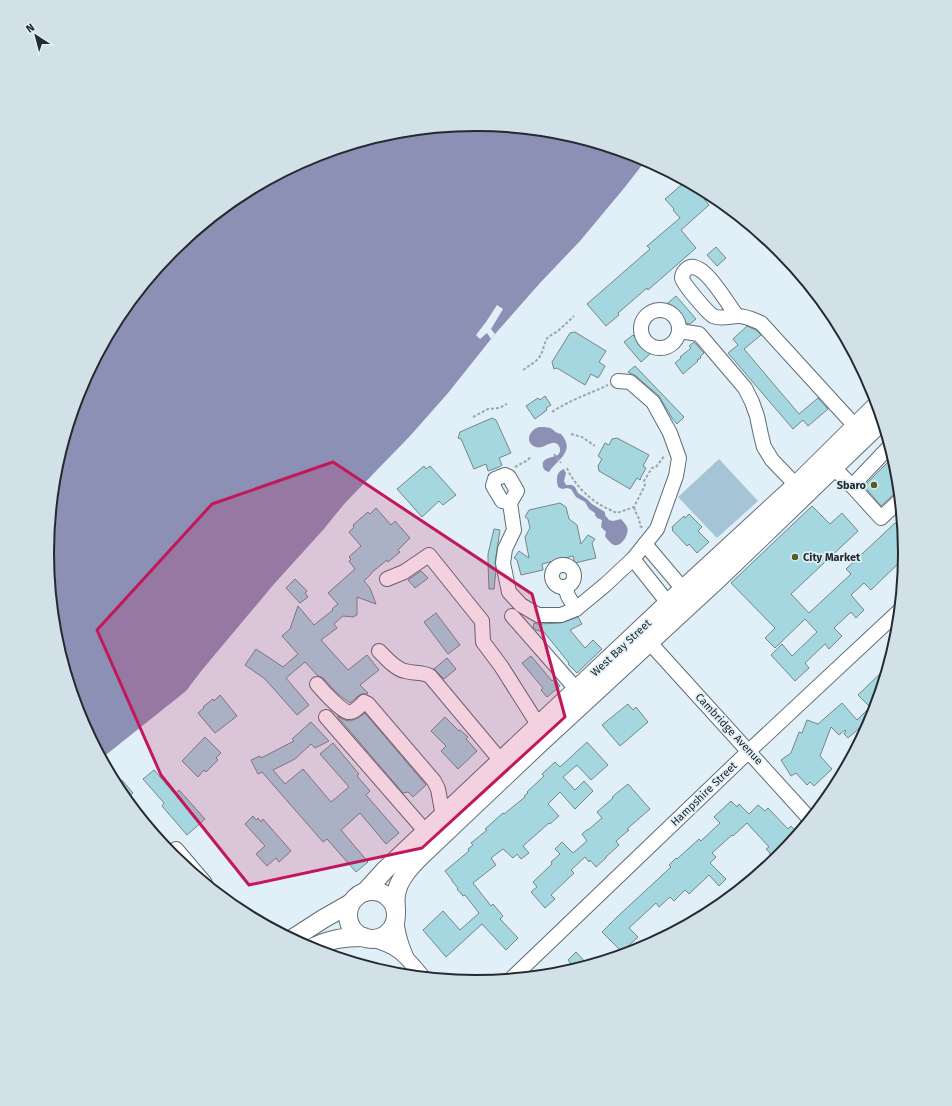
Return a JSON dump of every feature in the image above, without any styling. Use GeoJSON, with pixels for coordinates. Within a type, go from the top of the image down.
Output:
{"type":"FeatureCollection","features":[{"type":"Feature","properties":{"kind":"main road","name":"West Bay Street"},"geometry":{"type":"LineString","coordinates":[[298,935],[358,898],[385,870],[668,603],[796,485],[873,409]]}},
{"type":"Feature","properties":{"kind":"main road","name":"West Bay Street"},"geometry":{"type":"LineString","coordinates":[[396,914],[396,895],[401,879],[422,855],[537,746],[717,580],[878,425]]}},
{"type":"Feature","properties":{"kind":"main road"},"geometry":{"type":"LineString","coordinates":[[318,944],[335,939],[379,938],[387,934],[393,927],[396,914],[394,905],[384,894],[373,891],[358,898],[348,912],[349,922],[354,930],[358,935],[367,938]]}},
{"type":"Feature","properties":{"kind":"street"},"geometry":{"type":"LineString","coordinates":[[737,316],[749,318],[761,323],[855,426]]}},
{"type":"Feature","properties":{"kind":"street"},"geometry":{"type":"LineString","coordinates":[[679,331],[699,334],[745,388],[757,416],[764,447],[772,460],[796,485]]}},
{"type":"Feature","properties":{"kind":"street"},"geometry":{"type":"LineString","coordinates":[[505,475],[495,479],[494,486],[502,501],[510,504],[514,530],[505,550],[503,563],[509,592],[521,605],[538,615],[561,615],[576,609],[633,559],[657,529],[676,476],[679,458],[670,433],[653,402],[630,382],[618,381]]}},
{"type":"Feature","properties":{"kind":"street"},"geometry":{"type":"LineString","coordinates":[[852,486],[885,451]]}},
{"type":"Feature","properties":{"kind":"street"},"geometry":{"type":"LineString","coordinates":[[834,468],[880,518],[895,505]]}},
{"type":"Feature","properties":{"kind":"street"},"geometry":{"type":"LineString","coordinates":[[649,539],[662,563],[683,589]]}},
{"type":"Feature","properties":{"kind":"street"},"geometry":{"type":"LineString","coordinates":[[387,579],[404,572],[429,555],[482,621],[483,642],[501,666],[539,726]]}},
{"type":"Feature","properties":{"kind":"street"},"geometry":{"type":"LineString","coordinates":[[633,559],[668,603]]}},
{"type":"Feature","properties":{"kind":"street"},"geometry":{"type":"LineString","coordinates":[[647,576],[654,566],[662,563]]}},
{"type":"Feature","properties":{"kind":"street"},"geometry":{"type":"LineString","coordinates":[[565,587],[568,596],[576,609]]}},
{"type":"Feature","properties":{"kind":"street"},"geometry":{"type":"LineString","coordinates":[[512,616],[577,690]]}},
{"type":"Feature","properties":{"kind":"street","name":"Hampshire Street"},"geometry":{"type":"LineString","coordinates":[[518,972],[749,751],[893,617]]}},
{"type":"Feature","properties":{"kind":"street","name":"Cambridge Avenue"},"geometry":{"type":"LineString","coordinates":[[650,643],[807,815]]}},
{"type":"Feature","properties":{"kind":"street"},"geometry":{"type":"LineString","coordinates":[[379,651],[399,669],[406,672],[425,673],[430,676],[502,761]]}},
{"type":"Feature","properties":{"kind":"street"},"geometry":{"type":"LineString","coordinates":[[317,684],[338,706],[348,712],[353,711],[364,702],[368,704],[434,781],[438,789],[443,816]]}},
{"type":"Feature","properties":{"kind":"street"},"geometry":{"type":"LineString","coordinates":[[326,717],[426,832]]}},
{"type":"Feature","properties":{"kind":"street"},"geometry":{"type":"LineString","coordinates":[[396,914],[396,928],[398,937],[406,956],[418,971]]}},
{"type":"Feature","properties":{"kind":"street"},"geometry":{"type":"LineString","coordinates":[[367,938],[389,945],[406,956]]}},
{"type":"Feature","properties":{"kind":"path"},"geometry":{"type":"LineString","coordinates":[[523,370],[536,361],[541,355],[548,337],[558,331],[574,316]]}},
{"type":"Feature","properties":{"kind":"path"},"geometry":{"type":"LineString","coordinates":[[552,412],[575,398],[583,397],[618,381]]}},
{"type":"Feature","properties":{"kind":"path"},"geometry":{"type":"LineString","coordinates":[[473,417],[488,409],[499,408],[507,404]]}},
{"type":"Feature","properties":{"kind":"path"},"geometry":{"type":"LineString","coordinates":[[571,434],[582,437],[595,446]]}},
{"type":"Feature","properties":{"kind":"path"},"geometry":{"type":"LineString","coordinates":[[554,454],[561,463]]}},
{"type":"Feature","properties":{"kind":"path"},"geometry":{"type":"LineString","coordinates":[[567,468],[570,475],[583,491],[599,504],[617,513],[634,507],[646,485],[644,481],[652,468],[656,467],[664,455],[669,454],[679,458]]}},
{"type":"Feature","properties":{"kind":"path"},"geometry":{"type":"LineString","coordinates":[[505,475],[508,470],[528,460],[531,456]]}},
{"type":"Feature","properties":{"kind":"path"},"geometry":{"type":"LineString","coordinates":[[634,507],[640,520],[640,526],[649,539]]}},
{"type":"Feature","properties":{"kind":"highlighted area"},"geometry":{"type":"Polygon","coordinates":[[[333,462],[532,594],[565,717],[422,848],[249,885],[161,775],[97,630],[212,504],[333,462]]]}},
{"type":"Feature","properties":{"kind":"shaded area"},"geometry":{"type":"Polygon","coordinates":[[[448,132],[504,132],[558,139],[585,145],[612,153],[642,165],[580,241],[495,334],[448,393],[410,436],[345,503],[323,530],[274,584],[186,691],[106,755],[86,714],[76,689],[68,662],[62,635],[55,581],[55,525],[58,498],[68,444],[76,417],[98,366],[111,342],[141,296],[159,275],[198,236],[219,218],[242,202],[289,175],[315,163],[340,153],[367,145],[394,139],[448,132]]]}},
{"type":"Feature","properties":{"kind":"shaded area"},"geometry":{"type":"Polygon","coordinates":[[[539,427],[546,427],[561,434],[567,445],[564,454],[549,472],[544,469],[543,462],[546,459],[558,455],[560,449],[557,444],[554,443],[542,447],[536,447],[530,443],[530,434],[539,427]]]}},
{"type":"Feature","properties":{"kind":"shaded area"},"geometry":{"type":"Polygon","coordinates":[[[719,459],[758,501],[717,538],[678,497],[719,459]]]}},
{"type":"Feature","properties":{"kind":"shaded area"},"geometry":{"type":"Polygon","coordinates":[[[564,469],[566,473],[564,481],[566,485],[572,485],[575,487],[578,493],[605,512],[605,515],[609,520],[613,521],[621,519],[626,525],[628,530],[622,542],[617,545],[611,543],[605,536],[606,532],[601,527],[602,520],[597,518],[595,513],[589,509],[585,502],[576,497],[571,489],[562,489],[558,487],[557,476],[561,470],[564,469]]]}},
{"type":"Feature","properties":{"kind":"pier"},"geometry":{"type":"Polygon","coordinates":[[[497,305],[503,309],[491,329],[495,334],[491,339],[487,333],[480,339],[476,335],[497,305]]]}},
{"type":"Feature","properties":{"kind":"building"},"geometry":{"type":"Polygon","coordinates":[[[681,185],[704,199],[709,205],[681,230],[696,248],[648,290],[647,288],[618,313],[619,315],[606,326],[587,304],[650,249],[647,246],[680,218],[665,199],[681,185]]]}},
{"type":"Feature","properties":{"kind":"building"},"geometry":{"type":"Polygon","coordinates":[[[716,247],[726,258],[717,266],[707,255],[716,247]]]}},
{"type":"Feature","properties":{"kind":"building"},"geometry":{"type":"Polygon","coordinates":[[[676,296],[696,319],[690,324],[686,323],[668,303],[676,296]]]}},
{"type":"Feature","properties":{"kind":"building"},"geometry":{"type":"Polygon","coordinates":[[[747,326],[756,330],[761,335],[744,349],[799,414],[818,398],[828,409],[808,426],[803,420],[793,429],[728,353],[738,345],[733,339],[747,326]]]}},
{"type":"Feature","properties":{"kind":"building"},"geometry":{"type":"Polygon","coordinates":[[[575,332],[606,351],[599,362],[605,366],[600,375],[598,378],[591,374],[585,385],[557,368],[554,369],[552,362],[570,333],[575,332]]]}},
{"type":"Feature","properties":{"kind":"building"},"geometry":{"type":"Polygon","coordinates":[[[633,335],[650,354],[641,362],[624,342],[633,335]]]}},
{"type":"Feature","properties":{"kind":"building"},"geometry":{"type":"Polygon","coordinates":[[[694,342],[704,353],[700,357],[701,358],[697,360],[698,361],[683,374],[675,363],[691,348],[689,346],[694,342]]]}},
{"type":"Feature","properties":{"kind":"building"},"geometry":{"type":"Polygon","coordinates":[[[635,366],[684,417],[677,424],[659,396],[636,376],[628,372],[635,366]]]}},
{"type":"Feature","properties":{"kind":"building"},"geometry":{"type":"Polygon","coordinates":[[[545,396],[551,405],[535,419],[526,406],[538,398],[540,400],[545,396]]]}},
{"type":"Feature","properties":{"kind":"building"},"geometry":{"type":"Polygon","coordinates":[[[492,418],[496,420],[511,453],[499,458],[502,465],[499,467],[488,471],[486,464],[474,469],[461,439],[458,438],[460,432],[492,418]]]}},
{"type":"Feature","properties":{"kind":"building"},"geometry":{"type":"Polygon","coordinates":[[[617,438],[649,455],[643,466],[646,468],[640,480],[637,478],[630,489],[599,471],[598,466],[602,459],[598,456],[605,443],[609,445],[612,439],[617,438]]]}},
{"type":"Feature","properties":{"kind":"building"},"geometry":{"type":"Polygon","coordinates":[[[888,462],[893,494],[881,506],[864,486],[888,462]]]}},
{"type":"Feature","properties":{"kind":"building"},"geometry":{"type":"Polygon","coordinates":[[[424,466],[426,469],[430,466],[456,495],[443,505],[439,501],[422,517],[397,489],[424,466]]]}},
{"type":"Feature","properties":{"kind":"building"},"geometry":{"type":"Polygon","coordinates":[[[560,503],[566,507],[569,519],[577,525],[581,544],[588,535],[595,539],[592,543],[596,558],[575,563],[573,556],[542,564],[543,570],[521,575],[517,560],[514,558],[519,551],[529,558],[525,537],[530,528],[528,519],[525,517],[529,510],[560,503]]]}},
{"type":"Feature","properties":{"kind":"building"},"geometry":{"type":"Polygon","coordinates":[[[812,506],[830,524],[842,513],[858,531],[791,594],[809,613],[851,574],[846,569],[895,523],[897,525],[898,564],[871,590],[864,583],[851,595],[864,610],[856,618],[851,612],[834,628],[842,636],[829,649],[825,644],[805,663],[809,668],[795,681],[771,655],[782,644],[792,656],[817,632],[805,619],[775,648],[765,638],[775,628],[731,583],[812,506]]]}},
{"type":"Feature","properties":{"kind":"building"},"geometry":{"type":"Polygon","coordinates":[[[376,508],[391,525],[395,521],[410,538],[398,550],[400,552],[388,562],[387,560],[364,581],[370,588],[376,604],[357,597],[357,615],[353,617],[343,616],[334,624],[337,628],[321,640],[348,670],[367,655],[379,670],[360,685],[368,693],[358,696],[350,703],[338,694],[323,678],[318,676],[305,662],[286,678],[309,705],[297,715],[265,679],[245,665],[256,649],[283,667],[298,654],[282,636],[290,629],[298,606],[314,625],[333,610],[332,609],[338,604],[328,593],[355,569],[349,561],[351,559],[349,557],[361,546],[349,532],[354,527],[353,525],[368,512],[370,514],[376,508]]]}},
{"type":"Feature","properties":{"kind":"building"},"geometry":{"type":"Polygon","coordinates":[[[689,514],[702,527],[698,531],[709,542],[697,553],[689,544],[687,546],[672,530],[672,527],[684,516],[685,518],[689,514]]]}},
{"type":"Feature","properties":{"kind":"building"},"geometry":{"type":"Polygon","coordinates":[[[494,529],[500,530],[495,562],[496,570],[494,589],[489,589],[488,554],[494,529]]]}},
{"type":"Feature","properties":{"kind":"building"},"geometry":{"type":"Polygon","coordinates":[[[421,571],[428,578],[415,588],[408,580],[421,571]]]}},
{"type":"Feature","properties":{"kind":"building"},"geometry":{"type":"Polygon","coordinates":[[[295,579],[307,591],[305,593],[308,597],[300,603],[286,588],[295,579]]]}},
{"type":"Feature","properties":{"kind":"building"},"geometry":{"type":"Polygon","coordinates":[[[436,613],[460,645],[448,654],[424,622],[436,613]]]}},
{"type":"Feature","properties":{"kind":"building"},"geometry":{"type":"Polygon","coordinates":[[[578,617],[582,624],[570,630],[585,648],[593,640],[602,649],[577,673],[568,664],[569,663],[544,632],[536,630],[533,627],[534,623],[561,623],[578,617]]]}},
{"type":"Feature","properties":{"kind":"building"},"geometry":{"type":"Polygon","coordinates":[[[531,656],[552,681],[555,679],[560,686],[547,697],[541,690],[543,688],[522,663],[531,656]]]}},
{"type":"Feature","properties":{"kind":"building"},"geometry":{"type":"Polygon","coordinates":[[[447,658],[456,669],[444,679],[434,669],[447,658]]]}},
{"type":"Feature","properties":{"kind":"building"},"geometry":{"type":"Polygon","coordinates":[[[881,673],[869,706],[858,695],[881,673]]]}},
{"type":"Feature","properties":{"kind":"building"},"geometry":{"type":"Polygon","coordinates":[[[220,695],[237,716],[215,733],[198,713],[204,708],[203,707],[213,699],[214,701],[220,695]]]}},
{"type":"Feature","properties":{"kind":"building"},"geometry":{"type":"Polygon","coordinates":[[[842,703],[857,720],[868,709],[860,728],[848,738],[844,734],[846,731],[845,730],[839,735],[831,727],[820,756],[832,769],[814,786],[810,782],[807,785],[796,773],[791,776],[781,760],[791,753],[799,732],[802,733],[807,720],[818,724],[842,703]]]}},
{"type":"Feature","properties":{"kind":"building"},"geometry":{"type":"Polygon","coordinates":[[[628,704],[633,710],[636,707],[648,722],[620,746],[602,725],[628,704]]]}},
{"type":"Feature","properties":{"kind":"building"},"geometry":{"type":"Polygon","coordinates":[[[365,713],[426,785],[413,797],[408,792],[403,793],[337,716],[350,721],[365,713]]]}},
{"type":"Feature","properties":{"kind":"building"},"geometry":{"type":"Polygon","coordinates":[[[445,717],[459,731],[460,730],[468,737],[466,739],[477,751],[458,769],[441,751],[446,746],[431,731],[445,717]]]}},
{"type":"Feature","properties":{"kind":"building"},"geometry":{"type":"Polygon","coordinates":[[[311,722],[329,741],[315,748],[311,744],[295,759],[273,770],[285,784],[303,769],[331,802],[349,787],[320,754],[333,743],[359,774],[357,776],[370,791],[366,795],[399,833],[386,844],[360,813],[341,830],[368,862],[356,872],[327,839],[323,842],[262,772],[258,774],[251,760],[260,756],[261,758],[294,741],[292,739],[311,722]]]}},
{"type":"Feature","properties":{"kind":"building"},"geometry":{"type":"Polygon","coordinates":[[[205,737],[221,753],[216,758],[218,760],[206,772],[204,770],[198,777],[182,761],[205,737]]]}},
{"type":"Feature","properties":{"kind":"building"},"geometry":{"type":"Polygon","coordinates":[[[587,742],[608,765],[591,780],[577,765],[563,777],[575,790],[584,781],[593,791],[575,809],[560,792],[548,804],[559,816],[523,846],[529,853],[521,859],[517,854],[513,858],[503,849],[491,858],[496,865],[473,883],[491,906],[493,904],[503,916],[500,919],[518,938],[506,950],[482,924],[446,957],[423,930],[443,911],[460,930],[479,913],[465,895],[463,896],[457,889],[458,888],[445,871],[469,851],[468,849],[473,845],[471,843],[487,830],[485,829],[503,813],[504,814],[525,797],[524,796],[528,793],[527,792],[544,776],[542,774],[555,762],[560,767],[587,742]]]}},
{"type":"Feature","properties":{"kind":"building"},"geometry":{"type":"Polygon","coordinates":[[[154,770],[175,794],[179,790],[205,819],[187,835],[162,806],[164,803],[143,779],[154,770]]]}},
{"type":"Feature","properties":{"kind":"building"},"geometry":{"type":"Polygon","coordinates":[[[122,780],[133,793],[130,795],[122,780]]]}},
{"type":"Feature","properties":{"kind":"building"},"geometry":{"type":"Polygon","coordinates":[[[628,784],[650,809],[627,829],[629,830],[616,841],[619,845],[596,867],[585,857],[571,870],[574,873],[551,895],[555,899],[545,908],[531,892],[537,887],[533,882],[560,854],[555,849],[562,842],[573,853],[587,841],[582,834],[602,818],[597,812],[628,784]]]}},
{"type":"Feature","properties":{"kind":"building"},"geometry":{"type":"Polygon","coordinates":[[[731,801],[737,807],[739,804],[749,814],[758,805],[765,811],[768,808],[788,829],[791,826],[794,829],[770,855],[766,849],[769,847],[747,823],[712,853],[716,857],[710,863],[726,879],[719,886],[709,875],[689,894],[685,890],[674,901],[670,897],[659,907],[656,903],[629,928],[638,937],[628,947],[620,950],[602,932],[671,867],[669,865],[676,858],[677,859],[699,839],[701,841],[720,823],[714,817],[731,801]]]}},
{"type":"Feature","properties":{"kind":"building"},"geometry":{"type":"Polygon","coordinates":[[[253,816],[256,820],[258,818],[261,822],[263,819],[291,851],[279,862],[276,858],[267,866],[256,854],[265,846],[245,824],[253,816]]]}},
{"type":"Feature","properties":{"kind":"building"},"geometry":{"type":"Polygon","coordinates":[[[576,952],[584,961],[571,964],[568,960],[576,952]]]}},
{"type":"Feature","properties":{"kind":"place","name":"Sbaro"},"geometry":{"type":"Point","coordinates":[874,485]}},
{"type":"Feature","properties":{"kind":"place","name":"City Market"},"geometry":{"type":"Point","coordinates":[795,557]}}]}
